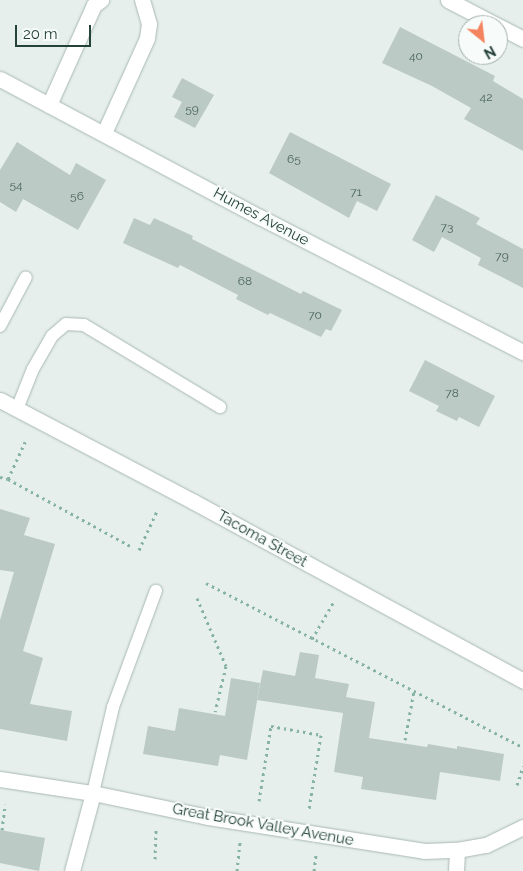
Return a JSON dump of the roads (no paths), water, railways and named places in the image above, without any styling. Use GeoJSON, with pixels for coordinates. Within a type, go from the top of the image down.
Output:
{"type":"FeatureCollection","features":[{"type":"Feature","properties":{"kind":"street"},"geometry":{"type":"LineString","coordinates":[[50,105],[94,5],[101,0]]}},
{"type":"Feature","properties":{"kind":"street"},"geometry":{"type":"LineString","coordinates":[[104,133],[147,38],[149,24],[142,0]]}},
{"type":"Feature","properties":{"kind":"street"},"geometry":{"type":"LineString","coordinates":[[448,0],[476,15]]}},
{"type":"Feature","properties":{"kind":"street"},"geometry":{"type":"LineString","coordinates":[[508,32],[523,39]]}},
{"type":"Feature","properties":{"kind":"street","name":"Humes Avenue"},"geometry":{"type":"LineString","coordinates":[[0,79],[260,217],[523,352]]}},
{"type":"Feature","properties":{"kind":"street","name":"Tacoma Street"},"geometry":{"type":"LineString","coordinates":[[0,400],[194,502],[523,682]]}},
{"type":"Feature","properties":{"kind":"street","name":"Great Brook Valley Avenue"},"geometry":{"type":"LineString","coordinates":[[0,779],[93,793],[208,817],[424,851],[457,850],[486,845],[523,827]]}},
{"type":"Feature","properties":{"kind":"street"},"geometry":{"type":"LineString","coordinates":[[72,871],[93,793]]}},
{"type":"Feature","properties":{"kind":"street"},"geometry":{"type":"LineString","coordinates":[[456,871],[457,850]]}},
{"type":"Feature","properties":{"kind":"lane"},"geometry":{"type":"LineString","coordinates":[[0,326],[26,277]]}},
{"type":"Feature","properties":{"kind":"lane"},"geometry":{"type":"LineString","coordinates":[[17,409],[33,369],[52,336],[66,324],[84,325],[220,407]]}},
{"type":"Feature","properties":{"kind":"lane"},"geometry":{"type":"LineString","coordinates":[[93,793],[113,707],[156,591]]}}]}
